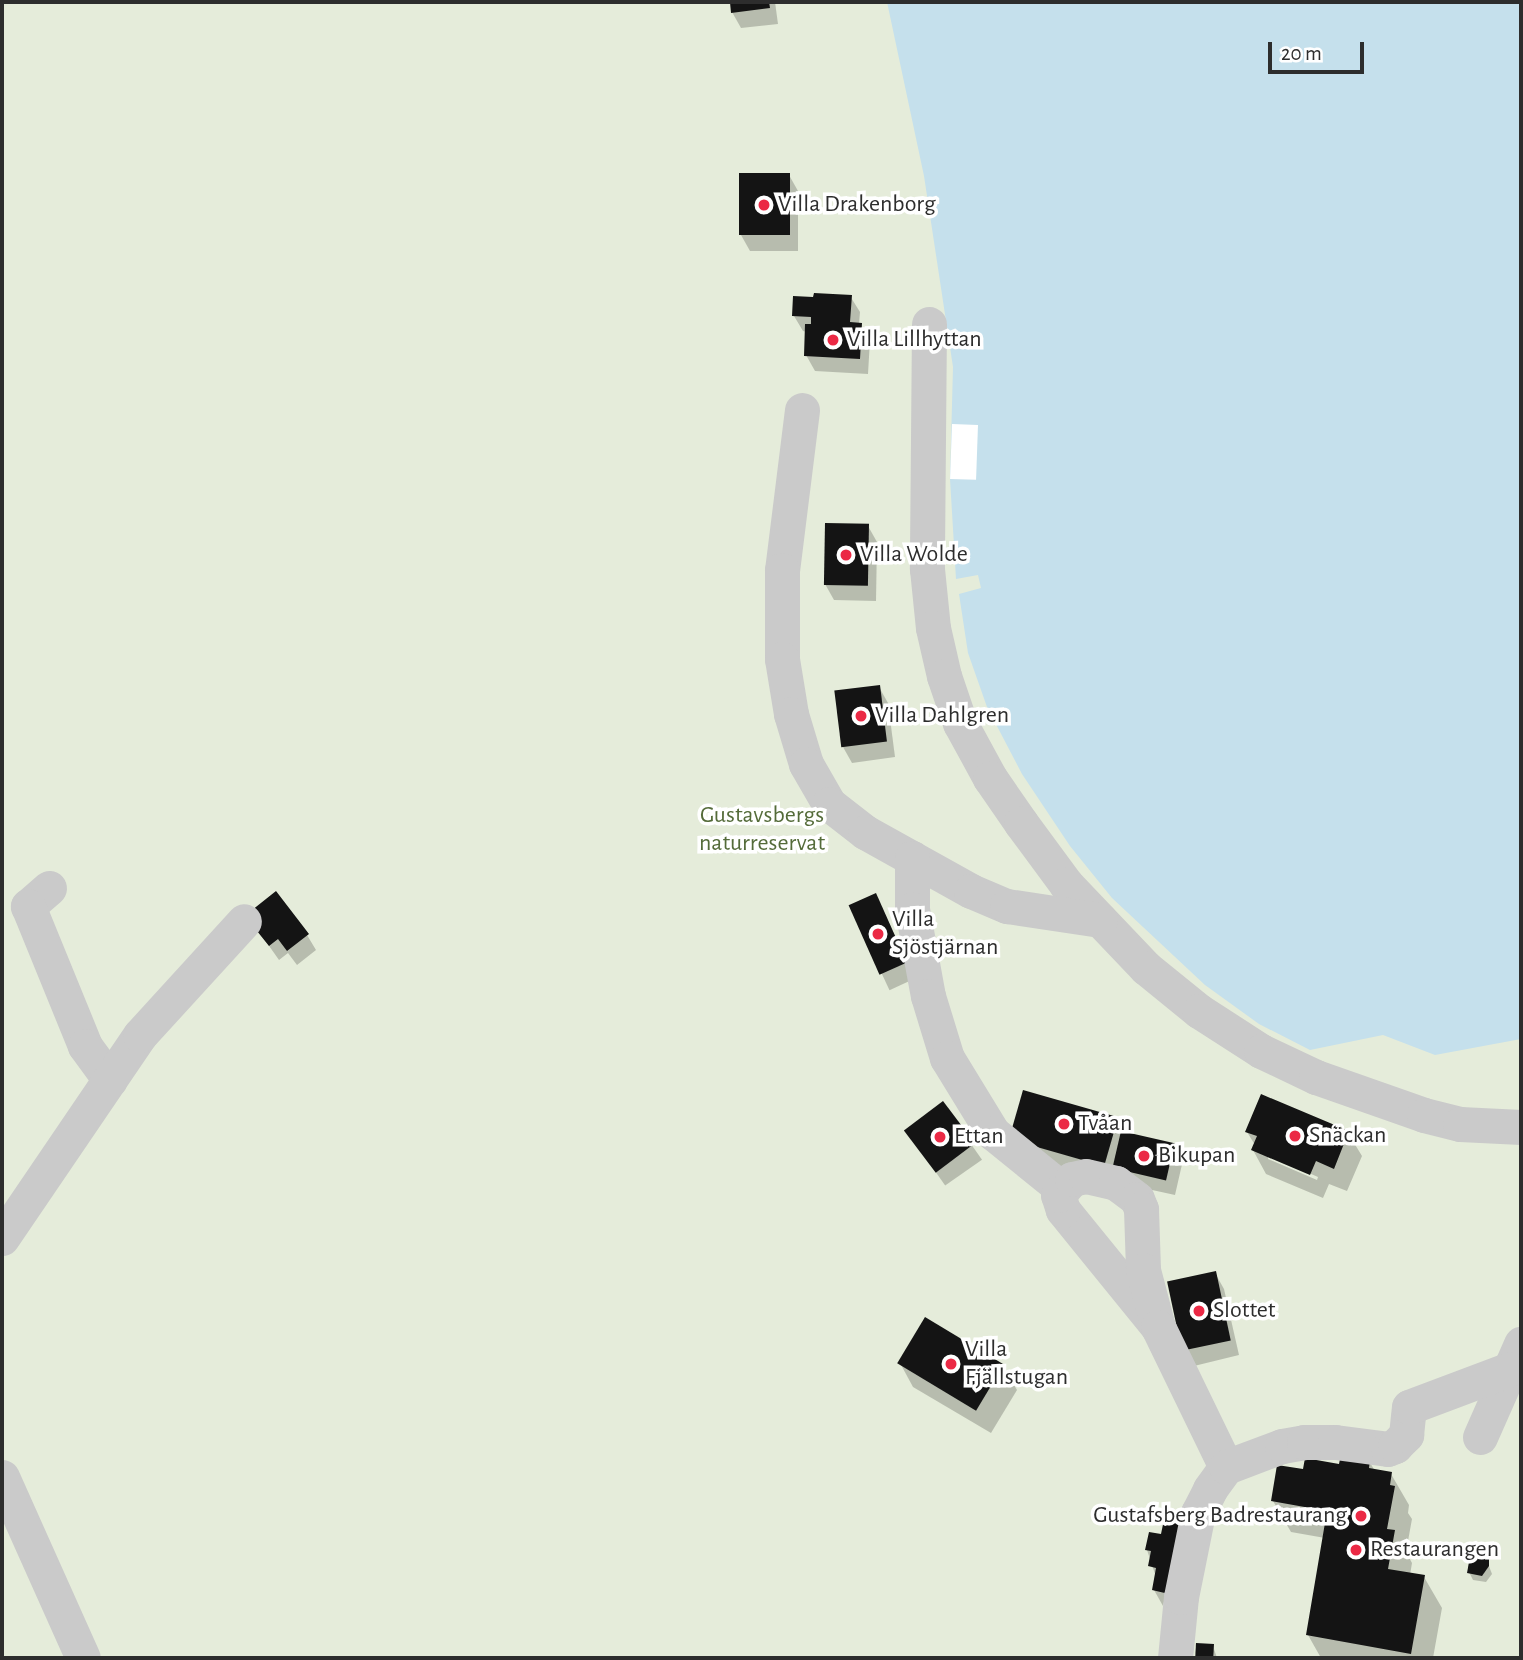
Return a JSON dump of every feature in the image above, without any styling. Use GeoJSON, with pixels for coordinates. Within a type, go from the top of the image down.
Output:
{"type":"FeatureCollection","features":[{"type":"Feature","properties":{"kind":"street"},"geometry":{"type":"LineString","coordinates":[[929,324],[927,569],[933,628],[944,676],[960,723],[990,778],[1066,884],[1146,968],[1199,1011],[1261,1051],[1328,1082],[1424,1115],[1460,1124],[1521,1127]]}},
{"type":"Feature","properties":{"kind":"street"},"geometry":{"type":"LineString","coordinates":[[802,411],[782,570],[782,659],[791,714],[806,764],[829,804],[865,832],[971,891],[1007,906],[1100,920]]}},
{"type":"Feature","properties":{"kind":"street"},"geometry":{"type":"LineString","coordinates":[[912,858],[912,909],[928,996],[947,1058],[993,1133],[1061,1188]]}},
{"type":"Feature","properties":{"kind":"street"},"geometry":{"type":"LineString","coordinates":[[49,888],[28,906],[85,1046],[110,1080]]}},
{"type":"Feature","properties":{"kind":"street"},"geometry":{"type":"LineString","coordinates":[[2,1238],[140,1035],[244,921]]}},
{"type":"Feature","properties":{"kind":"street"},"geometry":{"type":"LineString","coordinates":[[1158,1326],[1058,1202],[1061,1188],[1072,1179],[1086,1176],[1116,1183],[1137,1199],[1141,1209],[1143,1270],[1158,1326],[1227,1467]]}},
{"type":"Feature","properties":{"kind":"street"},"geometry":{"type":"LineString","coordinates":[[1175,1658],[1181,1597],[1198,1513],[1210,1489],[1227,1467],[1282,1446],[1304,1442],[1335,1442],[1388,1449],[1395,1447],[1406,1435],[1409,1407],[1516,1356]]}},
{"type":"Feature","properties":{"kind":"street"},"geometry":{"type":"LineString","coordinates":[[1480,1437],[1516,1356]]}},
{"type":"Feature","properties":{"kind":"street"},"geometry":{"type":"LineString","coordinates":[[2,1477],[83,1658]]}},
{"type":"Feature","properties":{"kind":"green space","name":"Gustavsbergs naturreservat"},"geometry":{"type":"Polygon","coordinates":[[[2,2],[1521,2],[1521,1658],[2,1658],[2,2]]]}},
{"type":"Feature","properties":{"kind":"water"},"geometry":{"type":"Polygon","coordinates":[[[887,2],[1521,2],[1521,1039],[1435,1055],[1383,1035],[1310,1050],[1259,1024],[1205,985],[1112,898],[1070,846],[1022,774],[987,707],[968,653],[959,594],[981,588],[978,575],[956,579],[950,479],[953,367],[924,176],[887,2]]]}},
{"type":"Feature","properties":{"kind":"pier"},"geometry":{"type":"Polygon","coordinates":[[[952,424],[978,425],[976,480],[950,479],[952,424]]]}},
{"type":"Feature","properties":{"kind":"building"},"geometry":{"type":"Polygon","coordinates":[[[730,2],[769,2],[770,8],[731,13],[730,2]]]}},
{"type":"Feature","properties":{"kind":"building","name":"Villa Drakenborg"},"geometry":{"type":"Polygon","coordinates":[[[739,173],[790,173],[790,235],[739,235],[739,173]]]}},
{"type":"Feature","properties":{"kind":"building","name":"Villa Lillhyttan"},"geometry":{"type":"Polygon","coordinates":[[[814,293],[852,295],[850,322],[862,323],[860,359],[804,356],[805,324],[811,324],[811,317],[792,316],[793,296],[813,297],[814,293]]]}},
{"type":"Feature","properties":{"kind":"building","name":"Villa Wolde"},"geometry":{"type":"Polygon","coordinates":[[[825,523],[869,524],[868,586],[824,585],[825,523]]]}},
{"type":"Feature","properties":{"kind":"building","name":"Villa Dahlgren"},"geometry":{"type":"Polygon","coordinates":[[[880,685],[887,742],[841,747],[834,691],[880,685]]]}},
{"type":"Feature","properties":{"kind":"building"},"geometry":{"type":"Polygon","coordinates":[[[276,891],[309,934],[287,951],[278,939],[269,946],[253,926],[251,911],[276,891]]]}},
{"type":"Feature","properties":{"kind":"building","name":"Villa Sjöstjärnan"},"geometry":{"type":"Polygon","coordinates":[[[876,893],[907,962],[880,975],[849,905],[876,893]]]}},
{"type":"Feature","properties":{"kind":"building","name":"Tvåan"},"geometry":{"type":"Polygon","coordinates":[[[1023,1090],[1118,1117],[1104,1166],[1009,1139],[1023,1090]]]}},
{"type":"Feature","properties":{"kind":"building"},"geometry":{"type":"Polygon","coordinates":[[[1261,1094],[1349,1131],[1334,1169],[1316,1161],[1310,1175],[1251,1150],[1257,1136],[1245,1132],[1261,1094]]]}},
{"type":"Feature","properties":{"kind":"building","name":"Ettan"},"geometry":{"type":"Polygon","coordinates":[[[943,1101],[975,1143],[936,1173],[904,1130],[943,1101]]]}},
{"type":"Feature","properties":{"kind":"building","name":"Bikupan"},"geometry":{"type":"Polygon","coordinates":[[[1121,1131],[1175,1143],[1166,1180],[1112,1168],[1121,1131]]]}},
{"type":"Feature","properties":{"kind":"building","name":"Slottet"},"geometry":{"type":"Polygon","coordinates":[[[1216,1271],[1231,1340],[1182,1351],[1167,1281],[1216,1271]]]}},
{"type":"Feature","properties":{"kind":"building","name":"Villa Fjällstugan"},"geometry":{"type":"Polygon","coordinates":[[[925,1317],[1004,1364],[976,1411],[897,1363],[925,1317]]]}},
{"type":"Feature","properties":{"kind":"building","name":"Restaurangen"},"geometry":{"type":"Polygon","coordinates":[[[1341,1454],[1370,1459],[1369,1468],[1392,1472],[1390,1485],[1395,1486],[1387,1529],[1395,1530],[1388,1569],[1425,1575],[1411,1654],[1306,1635],[1327,1511],[1271,1501],[1277,1465],[1303,1469],[1305,1458],[1339,1464],[1341,1454]]]}},
{"type":"Feature","properties":{"kind":"building"},"geometry":{"type":"Polygon","coordinates":[[[1166,1510],[1185,1514],[1169,1594],[1152,1590],[1156,1568],[1148,1566],[1151,1551],[1145,1550],[1149,1532],[1161,1534],[1166,1510]]]}},
{"type":"Feature","properties":{"kind":"building"},"geometry":{"type":"Polygon","coordinates":[[[1471,1551],[1486,1554],[1489,1559],[1489,1566],[1482,1576],[1467,1573],[1471,1551]]]}},
{"type":"Feature","properties":{"kind":"building"},"geometry":{"type":"Polygon","coordinates":[[[1196,1643],[1214,1644],[1213,1658],[1195,1658],[1196,1643]]]}},
{"type":"Feature","properties":{"kind":"place","name":"Villa Drakenborg"},"geometry":{"type":"Point","coordinates":[764,205]}},
{"type":"Feature","properties":{"kind":"place","name":"Villa Lillhyttan"},"geometry":{"type":"Point","coordinates":[833,340]}},
{"type":"Feature","properties":{"kind":"place","name":"Villa Wolde"},"geometry":{"type":"Point","coordinates":[846,555]}},
{"type":"Feature","properties":{"kind":"place","name":"Villa Dahlgren"},"geometry":{"type":"Point","coordinates":[861,716]}},
{"type":"Feature","properties":{"kind":"place","name":"Villa Sjöstjärnan"},"geometry":{"type":"Point","coordinates":[878,934]}},
{"type":"Feature","properties":{"kind":"place","name":"Tvåan"},"geometry":{"type":"Point","coordinates":[1064,1124]}},
{"type":"Feature","properties":{"kind":"place","name":"Snäckan"},"geometry":{"type":"Point","coordinates":[1295,1136]}},
{"type":"Feature","properties":{"kind":"place","name":"Ettan"},"geometry":{"type":"Point","coordinates":[940,1137]}},
{"type":"Feature","properties":{"kind":"place","name":"Bikupan"},"geometry":{"type":"Point","coordinates":[1144,1156]}},
{"type":"Feature","properties":{"kind":"place","name":"Slottet"},"geometry":{"type":"Point","coordinates":[1199,1311]}},
{"type":"Feature","properties":{"kind":"place","name":"Villa Fjällstugan"},"geometry":{"type":"Point","coordinates":[951,1364]}},
{"type":"Feature","properties":{"kind":"place","name":"Gustafsberg Badrestaurang"},"geometry":{"type":"Point","coordinates":[1361,1516]}},
{"type":"Feature","properties":{"kind":"place","name":"Restaurangen"},"geometry":{"type":"Point","coordinates":[1356,1550]}}]}
